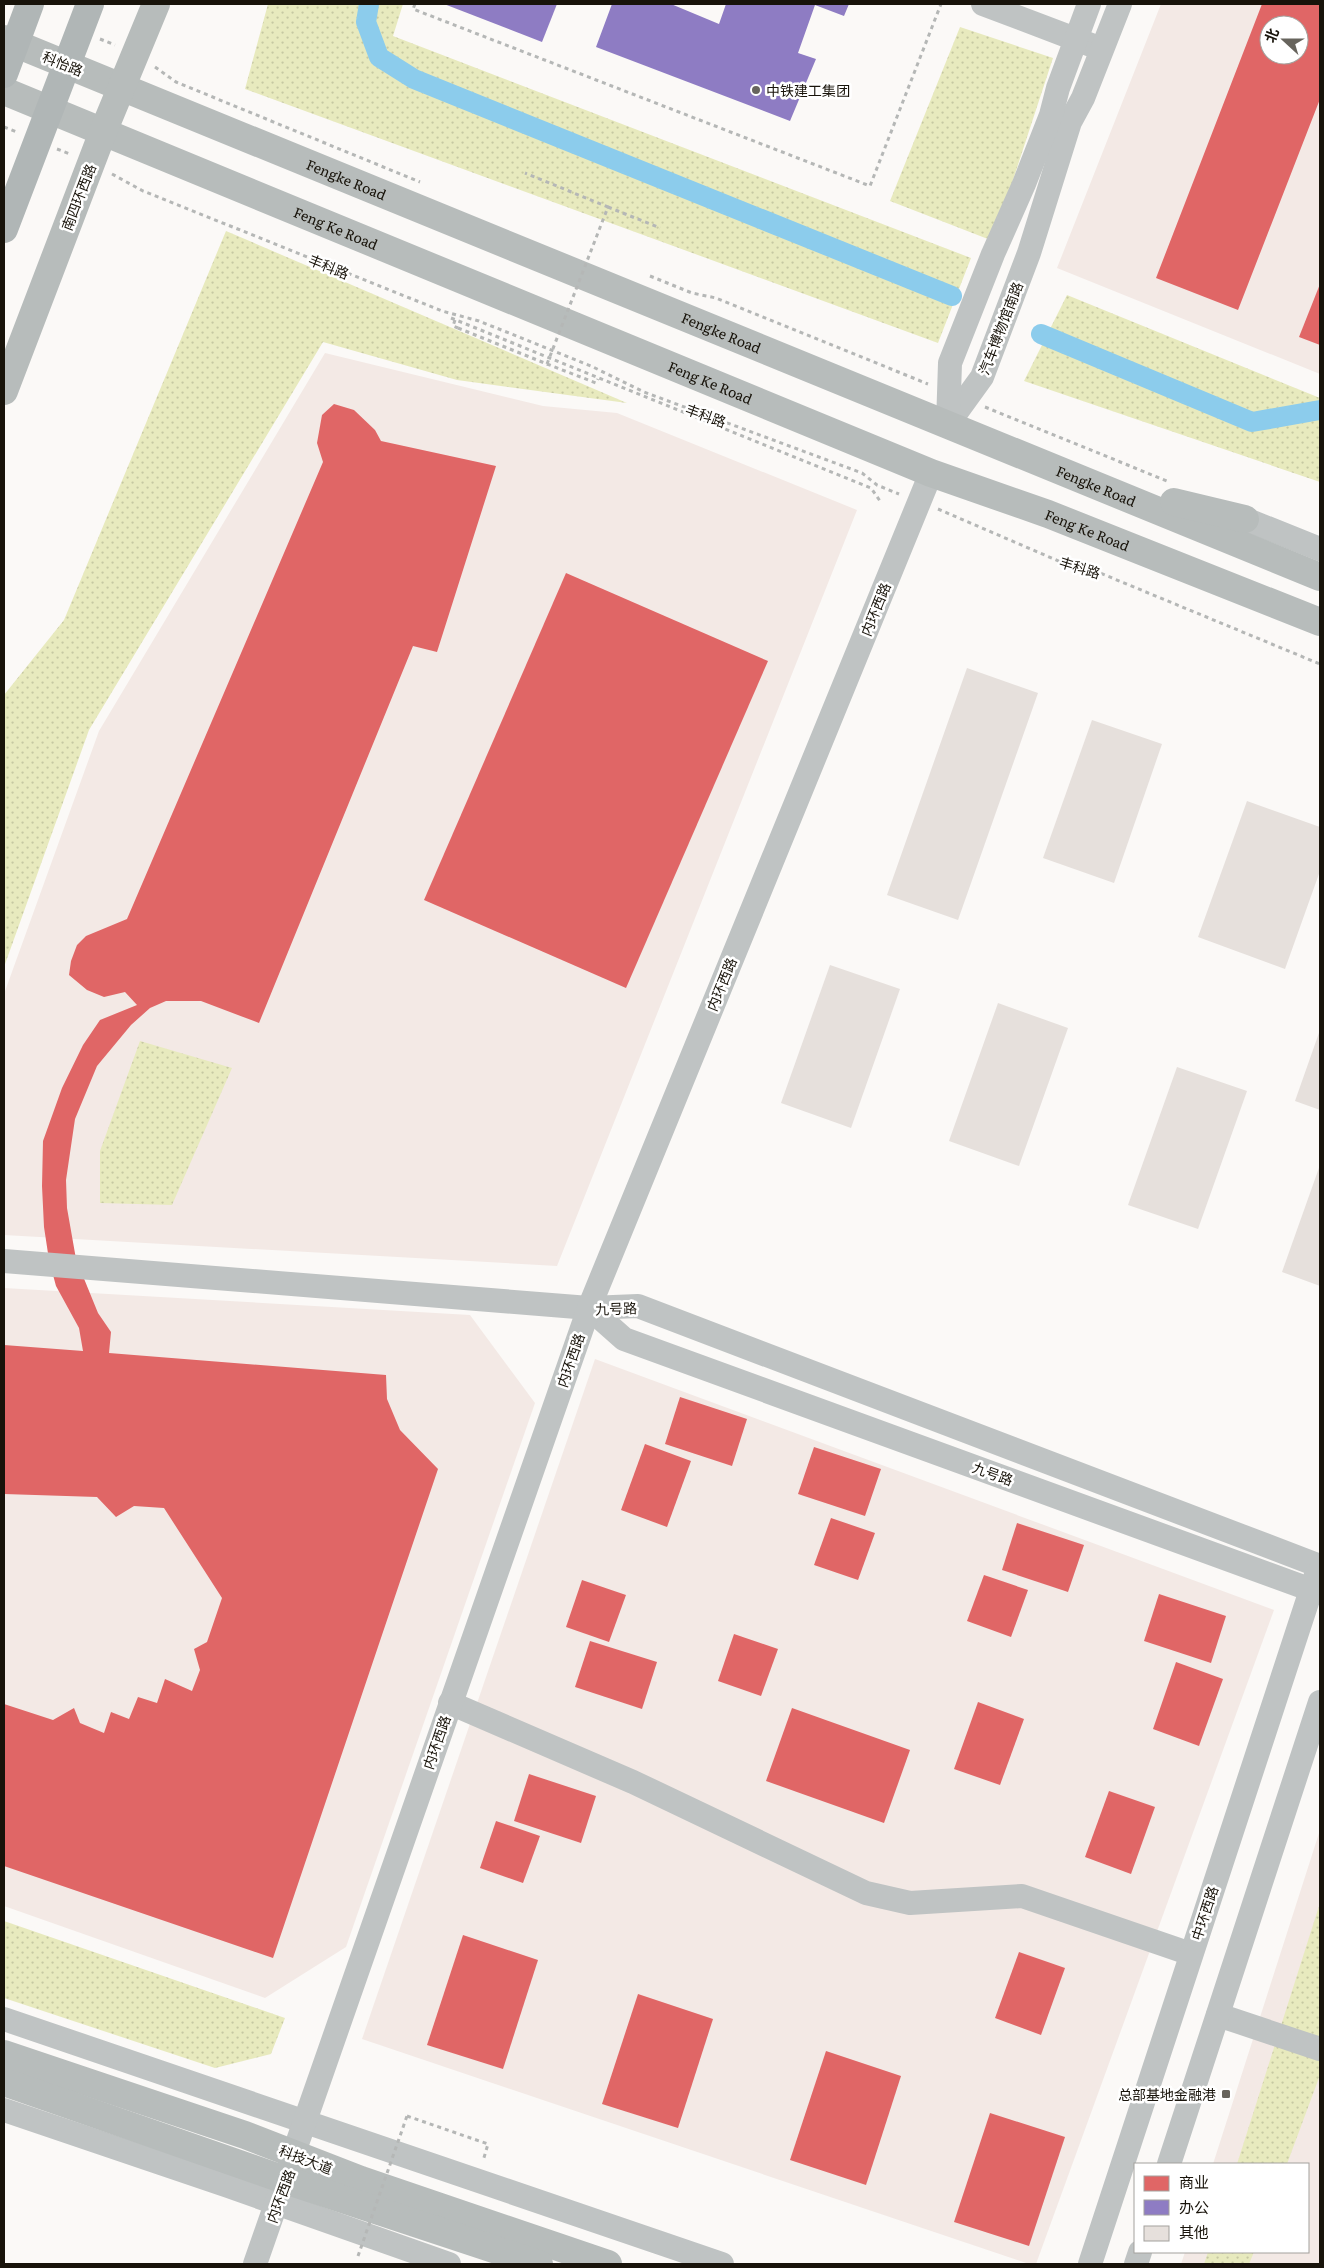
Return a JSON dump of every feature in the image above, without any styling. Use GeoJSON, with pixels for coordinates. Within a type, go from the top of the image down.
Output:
{"type":"FeatureCollection","features":[{"type":"Feature","properties":{"kind":"highway"},"geometry":{"type":"LineString","coordinates":[[4,74],[30,4]]}},
{"type":"Feature","properties":{"kind":"highway"},"geometry":{"type":"LineString","coordinates":[[4,229],[90,4]]}},
{"type":"Feature","properties":{"kind":"main road","name":"南四环西路"},"geometry":{"type":"LineString","coordinates":[[4,391],[103,132],[156,4]]}},
{"type":"Feature","properties":{"kind":"main road","name":"科怡路"},"geometry":{"type":"LineString","coordinates":[[4,39],[121,88]]}},
{"type":"Feature","properties":{"kind":"main road","name":"Fengke Road"},"geometry":{"type":"LineString","coordinates":[[121,88],[1320,577]]}},
{"type":"Feature","properties":{"kind":"main road"},"geometry":{"type":"LineString","coordinates":[[4,91],[103,132]]}},
{"type":"Feature","properties":{"kind":"main road","name":"Feng Ke Road"},"geometry":{"type":"LineString","coordinates":[[103,132],[931,473],[1048,514],[1320,622]]}},
{"type":"Feature","properties":{"kind":"main road"},"geometry":{"type":"LineString","coordinates":[[1138,502],[1167,501],[1245,519]]}},
{"type":"Feature","properties":{"kind":"main road","name":"科技大道"},"geometry":{"type":"LineString","coordinates":[[4,2054],[245,2135],[388,2190],[608,2264]]}},
{"type":"Feature","properties":{"kind":"main road","name":"科技大道"},"geometry":{"type":"LineString","coordinates":[[4,2082],[281,2192],[539,2264]]}},
{"type":"Feature","properties":{"kind":"street"},"geometry":{"type":"LineString","coordinates":[[983,4],[1102,50]]}},
{"type":"Feature","properties":{"kind":"street"},"geometry":{"type":"LineString","coordinates":[[957,396],[950,363],[993,254],[1024,184],[1089,4]]}},
{"type":"Feature","properties":{"kind":"street","name":"汽车博物馆南路"},"geometry":{"type":"LineString","coordinates":[[948,424],[957,396],[982,377],[1029,253],[1070,122],[1084,98],[1120,4]]}},
{"type":"Feature","properties":{"kind":"street","name":"内环西路"},"geometry":{"type":"LineString","coordinates":[[255,2264],[589,1308],[931,473]]}},
{"type":"Feature","properties":{"kind":"street"},"geometry":{"type":"LineString","coordinates":[[1245,519],[1320,549]]}},
{"type":"Feature","properties":{"kind":"street"},"geometry":{"type":"LineString","coordinates":[[4,1261],[589,1308]]}},
{"type":"Feature","properties":{"kind":"street","name":"九号路"},"geometry":{"type":"LineString","coordinates":[[589,1308],[638,1306],[1320,1564]]}},
{"type":"Feature","properties":{"kind":"street","name":"九号路"},"geometry":{"type":"LineString","coordinates":[[589,1308],[624,1338],[1316,1591]]}},
{"type":"Feature","properties":{"kind":"street","name":"中环西路"},"geometry":{"type":"LineString","coordinates":[[1090,2264],[1192,1954],[1316,1591],[1320,1564]]}},
{"type":"Feature","properties":{"kind":"street"},"geometry":{"type":"LineString","coordinates":[[1169,2163],[1320,1702]]}},
{"type":"Feature","properties":{"kind":"street"},"geometry":{"type":"LineString","coordinates":[[450,1703],[633,1782],[866,1893],[910,1903],[1022,1896],[1192,1954]]}},
{"type":"Feature","properties":{"kind":"street"},"geometry":{"type":"LineString","coordinates":[[1218,2015],[1320,2049]]}},
{"type":"Feature","properties":{"kind":"street"},"geometry":{"type":"LineString","coordinates":[[4,2019],[722,2264]]}},
{"type":"Feature","properties":{"kind":"street"},"geometry":{"type":"LineString","coordinates":[[4,2110],[281,2192],[449,2264]]}},
{"type":"Feature","properties":{"kind":"path"},"geometry":{"type":"LineString","coordinates":[[415,4],[413,9],[870,186],[941,4]]}},
{"type":"Feature","properties":{"kind":"path"},"geometry":{"type":"LineString","coordinates":[[136,54],[176,82],[423,183]]}},
{"type":"Feature","properties":{"kind":"path","name":"丰科路"},"geometry":{"type":"LineString","coordinates":[[91,163],[143,192],[442,311],[479,321],[591,366],[644,392],[862,473],[877,485],[1070,566],[1088,568],[1320,664]]}},
{"type":"Feature","properties":{"kind":"path"},"geometry":{"type":"LineString","coordinates":[[525,173],[660,228]]}},
{"type":"Feature","properties":{"kind":"path"},"geometry":{"type":"LineString","coordinates":[[547,364],[608,208]]}},
{"type":"Feature","properties":{"kind":"path"},"geometry":{"type":"LineString","coordinates":[[584,249],[594,253]]}},
{"type":"Feature","properties":{"kind":"path"},"geometry":{"type":"LineString","coordinates":[[648,275],[692,293],[716,298],[1168,482]]}},
{"type":"Feature","properties":{"kind":"path"},"geometry":{"type":"LineString","coordinates":[[451,318],[871,488],[880,501]]}},
{"type":"Feature","properties":{"kind":"path"},"geometry":{"type":"LineString","coordinates":[[455,320],[453,326],[596,383],[598,379]]}},
{"type":"Feature","properties":{"kind":"path"},"geometry":{"type":"LineString","coordinates":[[358,2256],[407,2116],[488,2144]]}},
{"type":"Feature","properties":{"kind":"shaded area"},"geometry":{"type":"Polygon","coordinates":[[[1161,4],[1320,4],[1320,374],[1057,268],[1161,4]]]}},
{"type":"Feature","properties":{"kind":"shaded area"},"geometry":{"type":"Polygon","coordinates":[[[325,353],[543,406],[617,413],[857,510],[557,1266],[4,1235],[4,994],[99,731],[325,353]]]}},
{"type":"Feature","properties":{"kind":"shaded area"},"geometry":{"type":"Polygon","coordinates":[[[4,1288],[470,1315],[535,1403],[346,1947],[265,1998],[4,1906],[4,1288]]]}},
{"type":"Feature","properties":{"kind":"shaded area"},"geometry":{"type":"Polygon","coordinates":[[[595,1359],[1274,1610],[1036,2264],[1029,2264],[362,2039],[595,1359]]]}},
{"type":"Feature","properties":{"kind":"shaded area"},"geometry":{"type":"Polygon","coordinates":[[[1320,1830],[1320,2264],[1181,2264],[1185,2253],[1309,2253],[1309,2163],[1213,2163],[1320,1830]]]}},
{"type":"Feature","properties":{"kind":"green space"},"geometry":{"type":"Polygon","coordinates":[[[268,4],[403,4],[393,36],[971,258],[938,343],[245,89],[268,4]]]}},
{"type":"Feature","properties":{"kind":"green space"},"geometry":{"type":"Polygon","coordinates":[[[960,27],[1053,58],[993,241],[890,201],[960,27]]]}},
{"type":"Feature","properties":{"kind":"green space"},"geometry":{"type":"Polygon","coordinates":[[[226,231],[627,403],[457,380],[323,342],[89,730],[4,967],[4,695],[64,620],[226,231]]]}},
{"type":"Feature","properties":{"kind":"green space"},"geometry":{"type":"Polygon","coordinates":[[[1067,295],[1320,398],[1320,482],[1024,381],[1067,295]]]}},
{"type":"Feature","properties":{"kind":"green space"},"geometry":{"type":"Polygon","coordinates":[[[140,1041],[232,1068],[172,1205],[100,1203],[100,1151],[140,1041]]]}},
{"type":"Feature","properties":{"kind":"green space"},"geometry":{"type":"Polygon","coordinates":[[[1320,1903],[1320,2075],[1287,2163],[1237,2163],[1320,1903]]]}},
{"type":"Feature","properties":{"kind":"green space"},"geometry":{"type":"Polygon","coordinates":[[[4,1921],[285,2018],[271,2054],[215,2068],[4,1998],[4,1921]]]}},
{"type":"Feature","properties":{"kind":"green space"},"geometry":{"type":"Polygon","coordinates":[[[1208,2253],[1254,2253],[1249,2264],[1204,2264],[1208,2253]]]}},
{"type":"Feature","properties":{"kind":"building: 商业"},"geometry":{"type":"Polygon","coordinates":[[[1262,4],[1320,4],[1320,99],[1238,310],[1156,278],[1262,4]]]}},
{"type":"Feature","properties":{"kind":"building: 商业"},"geometry":{"type":"Polygon","coordinates":[[[1320,284],[1320,345],[1299,337],[1320,284]]]}},
{"type":"Feature","properties":{"kind":"building: 商业"},"geometry":{"type":"Polygon","coordinates":[[[334,404],[354,410],[375,430],[381,441],[496,466],[437,652],[413,646],[259,1023],[201,1001],[166,1001],[150,1008],[131,1025],[97,1066],[75,1119],[66,1180],[67,1208],[76,1259],[98,1313],[111,1332],[109,1353],[386,1375],[387,1399],[400,1430],[438,1469],[273,1958],[4,1866],[4,1704],[53,1720],[74,1708],[80,1723],[104,1733],[111,1712],[129,1719],[138,1697],[157,1703],[165,1679],[192,1691],[200,1670],[194,1649],[207,1642],[222,1598],[164,1508],[134,1506],[116,1517],[97,1497],[4,1494],[4,1345],[83,1351],[79,1328],[56,1286],[49,1260],[44,1227],[42,1186],[43,1141],[62,1088],[83,1045],[100,1020],[137,1005],[125,992],[104,997],[87,990],[69,975],[71,961],[77,945],[86,936],[127,919],[323,462],[317,443],[322,415],[334,404]]]}},
{"type":"Feature","properties":{"kind":"building: 商业"},"geometry":{"type":"Polygon","coordinates":[[[566,573],[768,661],[626,988],[424,900],[566,573]]]}},
{"type":"Feature","properties":{"kind":"building: 商业"},"geometry":{"type":"Polygon","coordinates":[[[680,1397],[747,1419],[732,1466],[665,1444],[680,1397]]]}},
{"type":"Feature","properties":{"kind":"building: 商业"},"geometry":{"type":"Polygon","coordinates":[[[645,1444],[691,1461],[667,1527],[621,1510],[645,1444]]]}},
{"type":"Feature","properties":{"kind":"building: 商业"},"geometry":{"type":"Polygon","coordinates":[[[814,1447],[881,1469],[865,1516],[798,1494],[814,1447]]]}},
{"type":"Feature","properties":{"kind":"building: 商业"},"geometry":{"type":"Polygon","coordinates":[[[831,1518],[875,1533],[858,1580],[814,1565],[831,1518]]]}},
{"type":"Feature","properties":{"kind":"building: 商业"},"geometry":{"type":"Polygon","coordinates":[[[1017,1523],[1084,1545],[1068,1592],[1002,1570],[1017,1523]]]}},
{"type":"Feature","properties":{"kind":"building: 商业"},"geometry":{"type":"Polygon","coordinates":[[[984,1575],[1028,1590],[1011,1637],[967,1621],[984,1575]]]}},
{"type":"Feature","properties":{"kind":"building: 商业"},"geometry":{"type":"Polygon","coordinates":[[[582,1580],[626,1595],[609,1642],[566,1627],[582,1580]]]}},
{"type":"Feature","properties":{"kind":"building: 商业"},"geometry":{"type":"Polygon","coordinates":[[[1159,1594],[1226,1616],[1211,1663],[1144,1641],[1159,1594]]]}},
{"type":"Feature","properties":{"kind":"building: 商业"},"geometry":{"type":"Polygon","coordinates":[[[734,1634],[778,1649],[761,1696],[718,1681],[734,1634]]]}},
{"type":"Feature","properties":{"kind":"building: 商业"},"geometry":{"type":"Polygon","coordinates":[[[590,1641],[657,1662],[642,1709],[575,1687],[590,1641]]]}},
{"type":"Feature","properties":{"kind":"building: 商业"},"geometry":{"type":"Polygon","coordinates":[[[1176,1662],[1223,1679],[1199,1746],[1153,1729],[1176,1662]]]}},
{"type":"Feature","properties":{"kind":"building: 商业"},"geometry":{"type":"Polygon","coordinates":[[[978,1702],[1024,1719],[1000,1785],[954,1769],[978,1702]]]}},
{"type":"Feature","properties":{"kind":"building: 商业"},"geometry":{"type":"Polygon","coordinates":[[[792,1708],[910,1750],[884,1823],[766,1781],[792,1708]]]}},
{"type":"Feature","properties":{"kind":"building: 商业"},"geometry":{"type":"Polygon","coordinates":[[[529,1774],[596,1796],[581,1843],[514,1821],[529,1774]]]}},
{"type":"Feature","properties":{"kind":"building: 商业"},"geometry":{"type":"Polygon","coordinates":[[[1109,1791],[1155,1807],[1131,1874],[1085,1857],[1109,1791]]]}},
{"type":"Feature","properties":{"kind":"building: 商业"},"geometry":{"type":"Polygon","coordinates":[[[496,1821],[540,1836],[523,1883],[480,1868],[496,1821]]]}},
{"type":"Feature","properties":{"kind":"building: 商业"},"geometry":{"type":"Polygon","coordinates":[[[463,1935],[538,1960],[503,2069],[427,2045],[463,1935]]]}},
{"type":"Feature","properties":{"kind":"building: 商业"},"geometry":{"type":"Polygon","coordinates":[[[1019,1952],[1065,1968],[1041,2035],[995,2018],[1019,1952]]]}},
{"type":"Feature","properties":{"kind":"building: 商业"},"geometry":{"type":"Polygon","coordinates":[[[638,1994],[713,2019],[678,2128],[602,2104],[638,1994]]]}},
{"type":"Feature","properties":{"kind":"building: 商业"},"geometry":{"type":"Polygon","coordinates":[[[826,2051],[901,2076],[866,2185],[790,2160],[826,2051]]]}},
{"type":"Feature","properties":{"kind":"building: 商业"},"geometry":{"type":"Polygon","coordinates":[[[990,2113],[1065,2137],[1029,2246],[954,2222],[990,2113]]]}},
{"type":"Feature","properties":{"kind":"building: 办公"},"geometry":{"type":"Polygon","coordinates":[[[444,4],[557,4],[542,42],[444,4]]]}},
{"type":"Feature","properties":{"kind":"building: 办公","name":"中铁建工集团"},"geometry":{"type":"Polygon","coordinates":[[[612,4],[671,4],[719,24],[726,4],[849,4],[844,16],[815,5],[798,53],[816,59],[790,121],[596,47],[612,4]]]}},
{"type":"Feature","properties":{"kind":"building: 其他"},"geometry":{"type":"Polygon","coordinates":[[[967,668],[1038,693],[958,920],[887,895],[967,668]]]}},
{"type":"Feature","properties":{"kind":"building: 其他"},"geometry":{"type":"Polygon","coordinates":[[[1092,720],[1162,744],[1114,883],[1043,858],[1092,720]]]}},
{"type":"Feature","properties":{"kind":"building: 其他"},"geometry":{"type":"Polygon","coordinates":[[[1247,801],[1320,827],[1320,871],[1285,969],[1198,937],[1247,801]]]}},
{"type":"Feature","properties":{"kind":"building: 其他"},"geometry":{"type":"Polygon","coordinates":[[[830,965],[900,989],[851,1128],[781,1103],[830,965]]]}},
{"type":"Feature","properties":{"kind":"building: 其他"},"geometry":{"type":"Polygon","coordinates":[[[998,1003],[1068,1028],[1019,1166],[949,1141],[998,1003]]]}},
{"type":"Feature","properties":{"kind":"building: 其他"},"geometry":{"type":"Polygon","coordinates":[[[1320,1030],[1320,1110],[1295,1101],[1320,1030]]]}},
{"type":"Feature","properties":{"kind":"building: 其他"},"geometry":{"type":"Polygon","coordinates":[[[1177,1067],[1247,1091],[1198,1229],[1128,1205],[1177,1067]]]}},
{"type":"Feature","properties":{"kind":"building: 其他"},"geometry":{"type":"Polygon","coordinates":[[[1320,1165],[1320,1286],[1282,1272],[1320,1165]]]}},
{"type":"Feature","properties":{"kind":"waterway"},"geometry":{"type":"LineString","coordinates":[[369,4],[366,22],[379,57],[414,79],[952,296]]}},
{"type":"Feature","properties":{"kind":"waterway"},"geometry":{"type":"LineString","coordinates":[[1041,334],[1252,422],[1320,410]]}},
{"type":"Feature","properties":{"kind":"place","name":"中铁建工集团"},"geometry":{"type":"Point","coordinates":[756,90]}},
{"type":"Feature","properties":{"kind":"place","name":"总部基地金融港"},"geometry":{"type":"Point","coordinates":[1226,2094]}}]}
